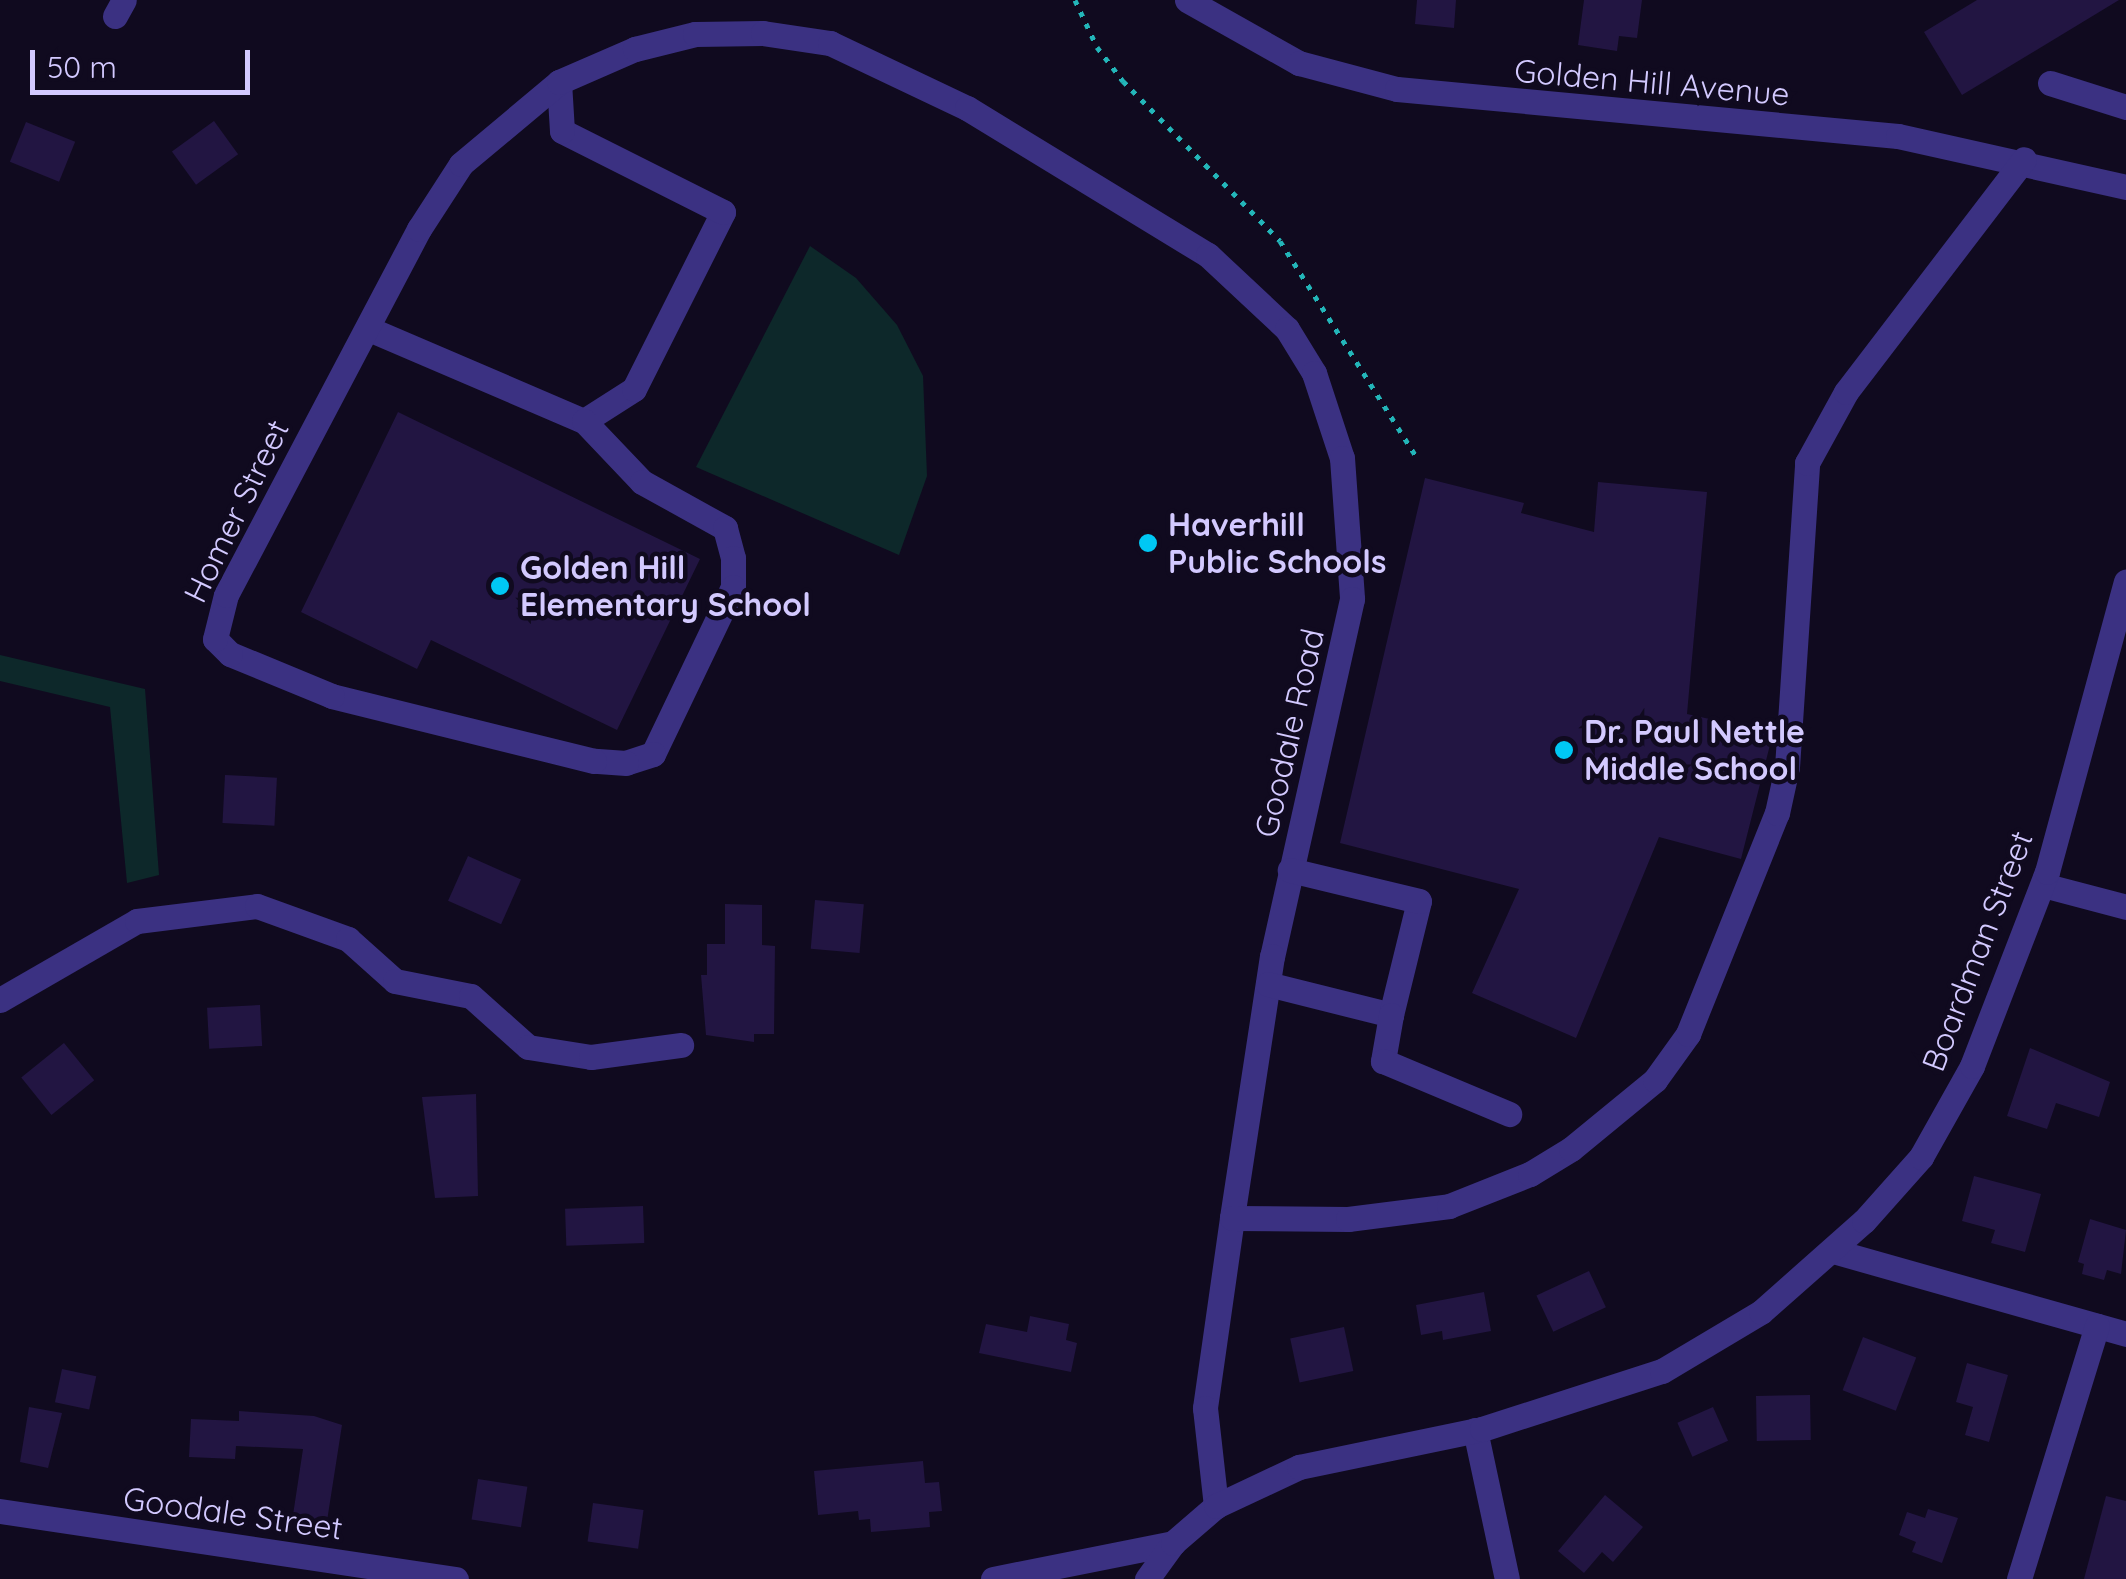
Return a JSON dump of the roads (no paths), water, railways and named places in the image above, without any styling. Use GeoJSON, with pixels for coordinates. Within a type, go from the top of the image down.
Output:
{"type":"FeatureCollection","features":[{"type":"Feature","properties":{"kind":"street","name":"Golden Hill Avenue"},"geometry":{"type":"LineString","coordinates":[[1187,0],[1299,62],[1397,90],[1898,136],[2024,159],[2126,187]]}},
{"type":"Feature","properties":{"kind":"street","name":"Homer Street"},"geometry":{"type":"LineString","coordinates":[[584,421],[642,482],[725,528],[732,558],[733,586],[653,754],[626,764],[594,761],[332,696],[230,654],[215,639],[215,619],[419,229],[461,164],[559,82],[635,49],[695,34],[763,33],[842,48]]}},
{"type":"Feature","properties":{"kind":"street","name":"Goodale Road"},"geometry":{"type":"LineString","coordinates":[[842,48],[967,108],[1208,255],[1287,330],[1314,373],[1342,458],[1352,599],[1290,870],[1232,1218],[1206,1408],[1216,1506]]}},
{"type":"Feature","properties":{"kind":"street"},"geometry":{"type":"LineString","coordinates":[[369,328],[584,421],[634,389],[723,212],[562,131],[559,82]]}},
{"type":"Feature","properties":{"kind":"street"},"geometry":{"type":"LineString","coordinates":[[2050,83],[2126,107]]}},
{"type":"Feature","properties":{"kind":"street"},"geometry":{"type":"LineString","coordinates":[[1232,1218],[1348,1220],[1449,1206],[1570,1149],[1655,1080],[1688,1034],[1777,813],[1787,768],[1806,463],[1846,392],[2024,159]]}},
{"type":"Feature","properties":{"kind":"street","name":"Boardman Street"},"geometry":{"type":"LineString","coordinates":[[1147,1579],[1173,1543],[1216,1506],[1299,1467],[1475,1430],[1662,1371],[1761,1312],[1834,1250],[1921,1157],[1972,1066],[2043,885],[2121,619],[2126,582]]}},
{"type":"Feature","properties":{"kind":"street"},"geometry":{"type":"LineString","coordinates":[[1290,870],[1419,902],[1383,1060],[1509,1114]]}},
{"type":"Feature","properties":{"kind":"street"},"geometry":{"type":"LineString","coordinates":[[2043,885],[2126,907]]}},
{"type":"Feature","properties":{"kind":"street"},"geometry":{"type":"LineString","coordinates":[[0,1000],[137,922],[258,906],[348,938],[394,981],[471,996],[528,1047],[591,1057],[681,1044]]}},
{"type":"Feature","properties":{"kind":"street"},"geometry":{"type":"LineString","coordinates":[[1268,984],[1391,1015]]}},
{"type":"Feature","properties":{"kind":"street"},"geometry":{"type":"LineString","coordinates":[[1834,1250],[2126,1334]]}},
{"type":"Feature","properties":{"kind":"street"},"geometry":{"type":"LineString","coordinates":[[2019,1579],[2097,1326]]}},
{"type":"Feature","properties":{"kind":"street"},"geometry":{"type":"LineString","coordinates":[[1475,1430],[1507,1579]]}},
{"type":"Feature","properties":{"kind":"street","name":"Goodale Street"},"geometry":{"type":"LineString","coordinates":[[0,1511],[456,1579]]}},
{"type":"Feature","properties":{"kind":"street"},"geometry":{"type":"LineString","coordinates":[[993,1579],[1173,1543]]}},
{"type":"Feature","properties":{"kind":"place","name":"Haverhill Public Schools"},"geometry":{"type":"Point","coordinates":[1148,543]}},
{"type":"Feature","properties":{"kind":"place","name":"Golden Hill Elementary School"},"geometry":{"type":"Point","coordinates":[500,586]}},
{"type":"Feature","properties":{"kind":"place","name":"Dr. Paul Nettle Middle School"},"geometry":{"type":"Point","coordinates":[1564,750]}}]}
